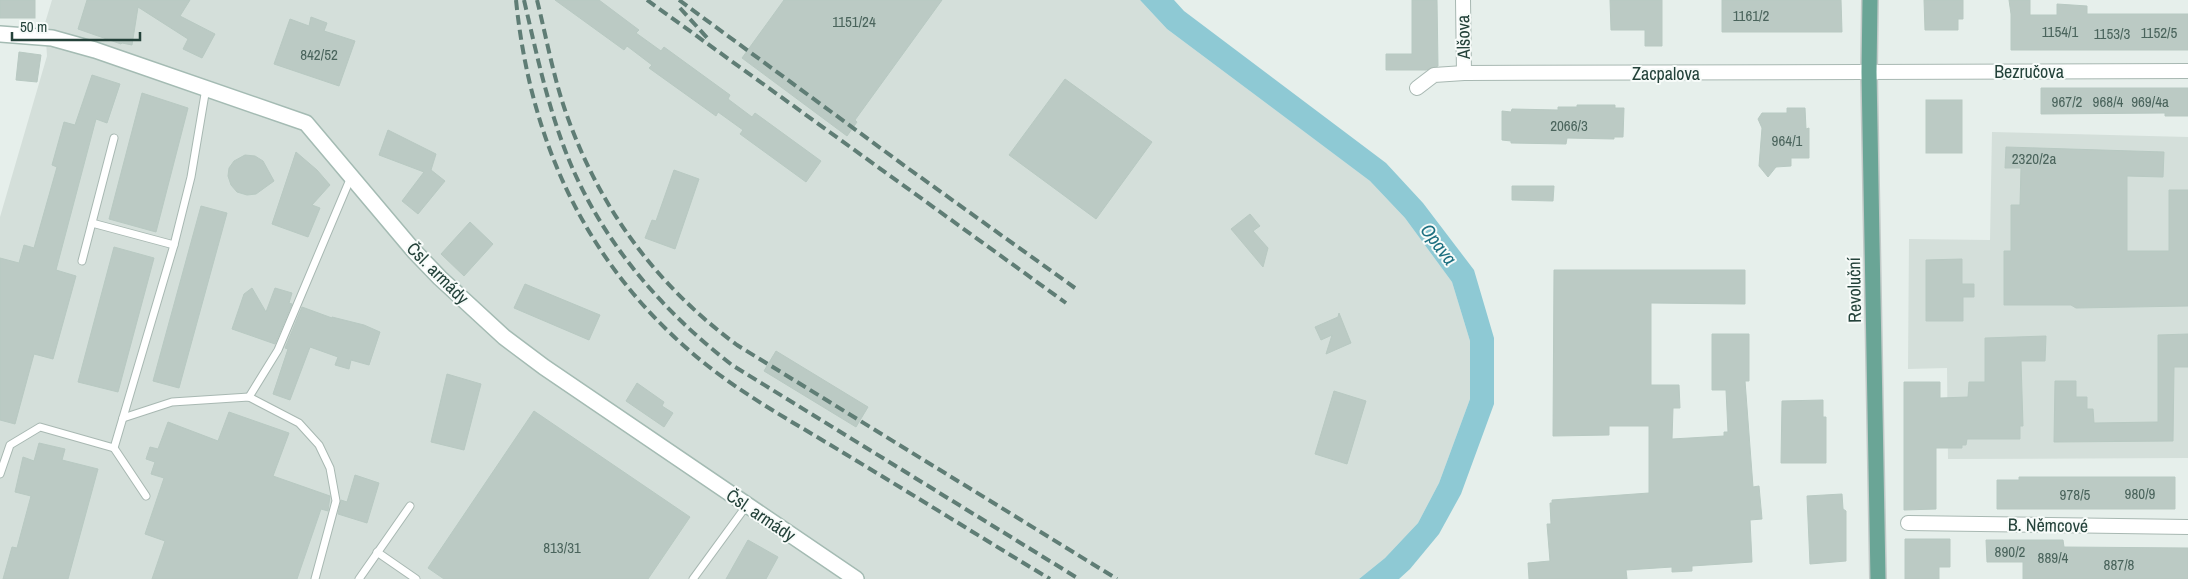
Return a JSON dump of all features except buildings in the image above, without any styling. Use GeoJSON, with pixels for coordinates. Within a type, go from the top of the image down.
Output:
{"type":"FeatureCollection","features":[{"type":"Feature","properties":{"kind":"main road","name":"Revoluční"},"geometry":{"type":"LineString","coordinates":[[1870,0],[1869,72],[1878,579]]}},
{"type":"Feature","properties":{"kind":"main road","name":"Čsl. armády"},"geometry":{"type":"LineString","coordinates":[[0,34],[52,38],[95,50],[306,123],[414,251],[440,278],[504,337],[544,367],[856,579]]}},
{"type":"Feature","properties":{"kind":"street","name":"Alšova"},"geometry":{"type":"LineString","coordinates":[[1462,0],[1464,73]]}},
{"type":"Feature","properties":{"kind":"street","name":"Bezručova"},"geometry":{"type":"LineString","coordinates":[[1869,72],[2188,71]]}},
{"type":"Feature","properties":{"kind":"street","name":"Zacpalova"},"geometry":{"type":"LineString","coordinates":[[1417,88],[1434,75],[1464,73],[1869,72]]}},
{"type":"Feature","properties":{"kind":"street","name":"B. Němcové"},"geometry":{"type":"LineString","coordinates":[[1908,523],[2188,527]]}},
{"type":"Feature","properties":{"kind":"lane"},"geometry":{"type":"LineString","coordinates":[[114,448],[174,246],[191,177],[206,88]]}},
{"type":"Feature","properties":{"kind":"lane"},"geometry":{"type":"LineString","coordinates":[[82,261],[114,138]]}},
{"type":"Feature","properties":{"kind":"lane"},"geometry":{"type":"LineString","coordinates":[[249,397],[278,350],[351,176]]}},
{"type":"Feature","properties":{"kind":"lane"},"geometry":{"type":"LineString","coordinates":[[92,224],[174,246]]}},
{"type":"Feature","properties":{"kind":"lane"},"geometry":{"type":"LineString","coordinates":[[123,418],[172,402],[249,397],[299,423],[319,445],[330,468],[336,501],[315,579]]}},
{"type":"Feature","properties":{"kind":"lane"},"geometry":{"type":"LineString","coordinates":[[0,474],[10,445],[40,427],[114,448],[146,496]]}},
{"type":"Feature","properties":{"kind":"lane"},"geometry":{"type":"LineString","coordinates":[[693,579],[747,505]]}},
{"type":"Feature","properties":{"kind":"lane"},"geometry":{"type":"LineString","coordinates":[[359,579],[410,506]]}},
{"type":"Feature","properties":{"kind":"lane"},"geometry":{"type":"LineString","coordinates":[[378,552],[416,579]]}},
{"type":"Feature","properties":{"kind":"shaded area"},"geometry":{"type":"Polygon","coordinates":[[[52,0],[1140,0],[1167,29],[1370,181],[1405,218],[1452,282],[1470,341],[1470,399],[1439,483],[1418,523],[1385,558],[1359,579],[0,579],[0,217],[47,56],[45,23],[52,0]]]}},
{"type":"Feature","properties":{"kind":"shaded area"},"geometry":{"type":"Polygon","coordinates":[[[1992,132],[2188,137],[2188,458],[1948,459],[1947,368],[1908,369],[1909,239],[1990,240],[1992,132]]]}},
{"type":"Feature","properties":{"kind":"water","name":"Opava"},"geometry":{"type":"Polygon","coordinates":[[[1140,0],[1174,0],[1184,11],[1386,163],[1423,203],[1474,270],[1494,338],[1494,404],[1461,494],[1439,534],[1410,569],[1399,579],[1359,579],[1385,558],[1418,523],[1439,483],[1470,399],[1470,341],[1452,282],[1405,218],[1370,181],[1167,29],[1140,0]]]}},
{"type":"Feature","properties":{"kind":"railway"},"geometry":{"type":"LineString","coordinates":[[516,0],[523,51],[534,101],[549,148],[569,194],[592,237],[620,278],[653,316],[709,367],[747,394],[1050,579]]}},
{"type":"Feature","properties":{"kind":"railway"},"geometry":{"type":"LineString","coordinates":[[524,0],[550,105],[574,173],[609,235],[653,292],[678,318],[732,365],[1079,579]]}},
{"type":"Feature","properties":{"kind":"railway"},"geometry":{"type":"LineString","coordinates":[[537,0],[561,97],[579,146],[613,211],[633,241],[680,296],[737,345],[1117,579]]}},
{"type":"Feature","properties":{"kind":"railway"},"geometry":{"type":"LineString","coordinates":[[647,0],[1066,303]]}},
{"type":"Feature","properties":{"kind":"railway"},"geometry":{"type":"LineString","coordinates":[[679,0],[1075,288]]}},
{"type":"Feature","properties":{"kind":"railway"},"geometry":{"type":"LineString","coordinates":[[680,8],[710,41]]}}]}
